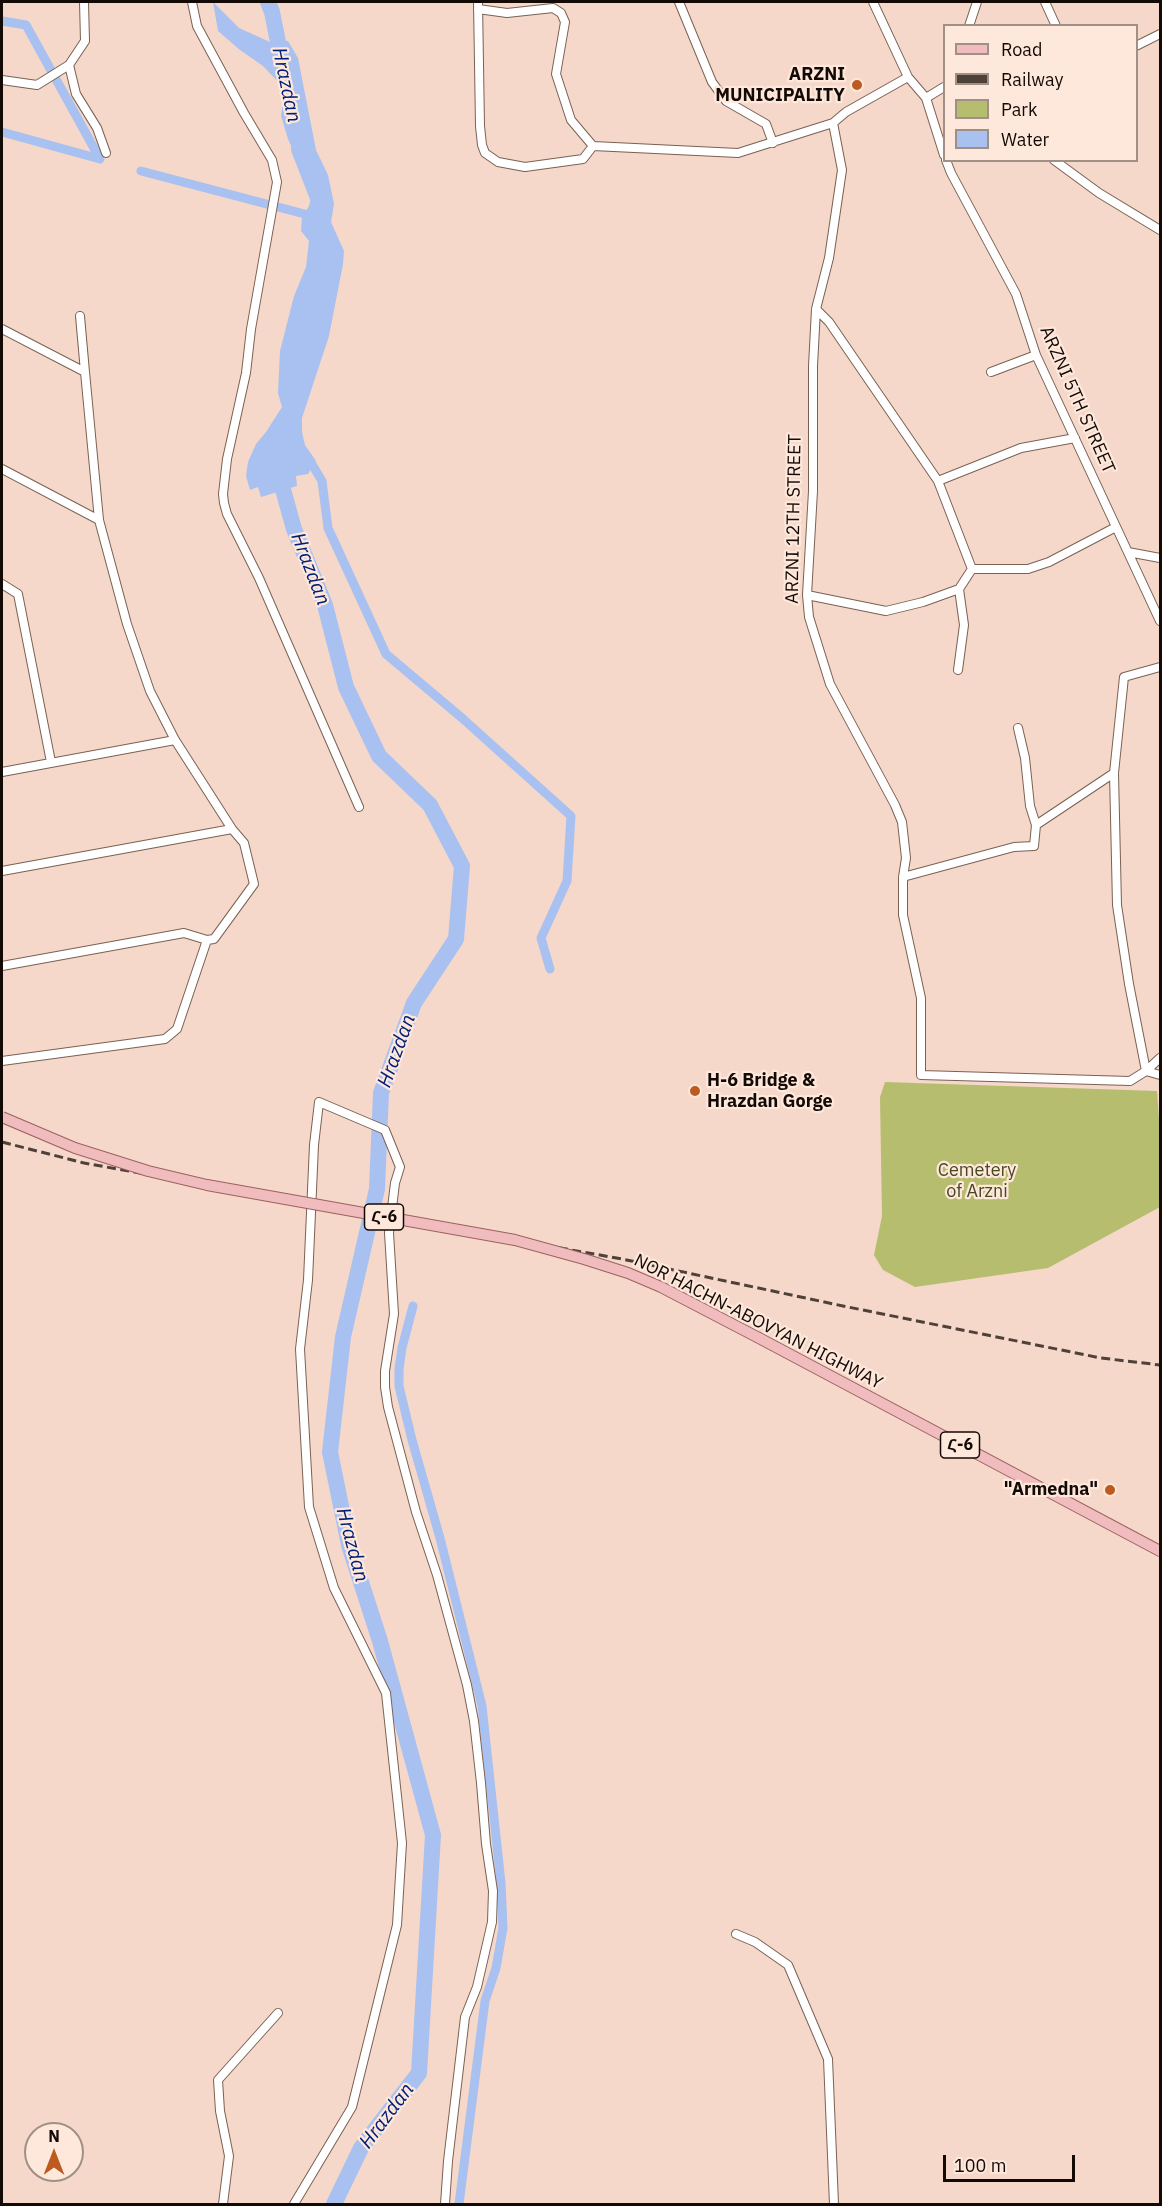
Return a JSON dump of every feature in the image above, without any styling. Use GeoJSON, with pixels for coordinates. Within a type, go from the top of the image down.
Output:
{"type":"FeatureCollection","features":[{"type":"Feature","properties":{"kind":"main road","name":"NOR HACHN-ABOVYAN HIGHWAY"},"geometry":{"type":"LineString","coordinates":[[2,1117],[75,1148],[148,1171],[230,1189],[515,1240],[628,1273],[661,1287],[759,1338],[1161,1551]]}},
{"type":"Feature","properties":{"kind":"street"},"geometry":{"type":"LineString","coordinates":[[2,80],[37,85],[69,65],[85,41],[84,2]]}},
{"type":"Feature","properties":{"kind":"street"},"geometry":{"type":"LineString","coordinates":[[192,2],[198,26],[272,160],[278,182],[251,329],[246,373],[227,459],[224,502],[227,514],[259,578],[359,807]]}},
{"type":"Feature","properties":{"kind":"street"},"geometry":{"type":"LineString","coordinates":[[679,2],[712,82],[726,101],[766,124],[774,143]]}},
{"type":"Feature","properties":{"kind":"street"},"geometry":{"type":"LineString","coordinates":[[873,2],[908,77],[926,98],[943,149]]}},
{"type":"Feature","properties":{"kind":"street"},"geometry":{"type":"LineString","coordinates":[[970,24],[977,2]]}},
{"type":"Feature","properties":{"kind":"street"},"geometry":{"type":"LineString","coordinates":[[1045,2],[1055,24]]}},
{"type":"Feature","properties":{"kind":"street"},"geometry":{"type":"LineString","coordinates":[[593,146],[583,159],[525,168],[498,162],[485,153],[480,126],[478,5],[507,13],[553,8],[561,13],[565,22],[556,74],[571,120],[593,146],[738,153],[833,123],[846,112],[908,77]]}},
{"type":"Feature","properties":{"kind":"street"},"geometry":{"type":"LineString","coordinates":[[1138,46],[1161,34]]}},
{"type":"Feature","properties":{"kind":"street"},"geometry":{"type":"LineString","coordinates":[[69,65],[76,94],[97,128],[106,153]]}},
{"type":"Feature","properties":{"kind":"street"},"geometry":{"type":"LineString","coordinates":[[926,98],[943,88]]}},
{"type":"Feature","properties":{"kind":"street","name":"ARZNI 12TH STREET"},"geometry":{"type":"LineString","coordinates":[[833,123],[842,170],[829,258],[816,309],[813,366],[813,491],[807,595],[809,617],[830,684],[902,822],[906,858],[903,877],[903,915],[921,998],[921,1075],[1130,1081],[1146,1071]]}},
{"type":"Feature","properties":{"kind":"street","name":"ARZNI 5TH STREET"},"geometry":{"type":"LineString","coordinates":[[947,162],[1016,294],[1036,355],[1161,621]]}},
{"type":"Feature","properties":{"kind":"street"},"geometry":{"type":"LineString","coordinates":[[1057,162],[1099,193],[1161,231]]}},
{"type":"Feature","properties":{"kind":"street"},"geometry":{"type":"LineString","coordinates":[[816,309],[829,322],[938,481],[972,569]]}},
{"type":"Feature","properties":{"kind":"street"},"geometry":{"type":"LineString","coordinates":[[2,966],[184,933],[214,939],[254,884],[244,843],[232,829],[176,740],[150,691],[127,624],[99,520],[80,316]]}},
{"type":"Feature","properties":{"kind":"street"},"geometry":{"type":"LineString","coordinates":[[2,329],[85,372]]}},
{"type":"Feature","properties":{"kind":"street"},"geometry":{"type":"LineString","coordinates":[[991,372],[1036,355]]}},
{"type":"Feature","properties":{"kind":"street"},"geometry":{"type":"LineString","coordinates":[[938,481],[1021,448],[1075,438]]}},
{"type":"Feature","properties":{"kind":"street"},"geometry":{"type":"LineString","coordinates":[[2,469],[99,520]]}},
{"type":"Feature","properties":{"kind":"street"},"geometry":{"type":"LineString","coordinates":[[972,569],[1028,569],[1049,562],[1116,527]]}},
{"type":"Feature","properties":{"kind":"street"},"geometry":{"type":"LineString","coordinates":[[1128,552],[1161,558]]}},
{"type":"Feature","properties":{"kind":"street"},"geometry":{"type":"LineString","coordinates":[[807,595],[886,611],[959,589],[972,569]]}},
{"type":"Feature","properties":{"kind":"street"},"geometry":{"type":"LineString","coordinates":[[2,584],[18,594],[51,762]]}},
{"type":"Feature","properties":{"kind":"street"},"geometry":{"type":"LineString","coordinates":[[958,670],[964,625],[959,589]]}},
{"type":"Feature","properties":{"kind":"street"},"geometry":{"type":"LineString","coordinates":[[1146,1071],[1117,905],[1114,773],[1124,677],[1161,667]]}},
{"type":"Feature","properties":{"kind":"street"},"geometry":{"type":"LineString","coordinates":[[903,877],[1014,848],[1034,846],[1036,825],[1030,806],[1025,758],[1017,728]]}},
{"type":"Feature","properties":{"kind":"street"},"geometry":{"type":"LineString","coordinates":[[2,772],[176,740]]}},
{"type":"Feature","properties":{"kind":"street"},"geometry":{"type":"LineString","coordinates":[[1036,825],[1114,773]]}},
{"type":"Feature","properties":{"kind":"street"},"geometry":{"type":"LineString","coordinates":[[2,872],[232,829]]}},
{"type":"Feature","properties":{"kind":"street"},"geometry":{"type":"LineString","coordinates":[[2,1062],[165,1039],[177,1029],[207,939]]}},
{"type":"Feature","properties":{"kind":"street"},"geometry":{"type":"LineString","coordinates":[[1146,1071],[1161,1058]]}},
{"type":"Feature","properties":{"kind":"street"},"geometry":{"type":"LineString","coordinates":[[1146,1071],[1161,1075]]}},
{"type":"Feature","properties":{"kind":"street"},"geometry":{"type":"LineString","coordinates":[[294,2205],[352,2108],[397,1925],[402,1843],[386,1693],[334,1588],[309,1508],[300,1349],[308,1280],[319,1102],[385,1130],[400,1167],[395,1183],[389,1233],[394,1314],[385,1371],[385,1387],[388,1407],[416,1512],[437,1575],[467,1685],[474,1721],[493,1891],[492,1922],[477,1987],[465,2017],[449,2150],[445,2205]]}},
{"type":"Feature","properties":{"kind":"street"},"geometry":{"type":"LineString","coordinates":[[736,1934],[755,1942],[788,1965],[828,2059],[834,2205]]}},
{"type":"Feature","properties":{"kind":"street"},"geometry":{"type":"LineString","coordinates":[[223,2205],[230,2156],[220,2111],[218,2080],[278,2013]]}},
{"type":"Feature","properties":{"kind":"green space","name":"Cemetery of Arzni"},"geometry":{"type":"Polygon","coordinates":[[[885,1082],[1157,1091],[1160,1132],[1160,1207],[1048,1268],[915,1287],[883,1270],[874,1255],[882,1216],[880,1097],[885,1082]]]}},
{"type":"Feature","properties":{"kind":"water"},"geometry":{"type":"Polygon","coordinates":[[[213,2],[239,28],[270,42],[288,41],[298,58],[316,150],[328,175],[334,204],[331,222],[344,251],[329,336],[302,418],[305,445],[316,461],[308,474],[296,476],[297,486],[261,497],[258,487],[250,490],[246,476],[248,462],[256,444],[282,407],[278,393],[280,351],[294,296],[306,267],[309,241],[301,231],[302,217],[309,206],[312,194],[311,174],[296,157],[288,139],[281,116],[283,102],[281,85],[263,66],[218,31],[213,2]]]}},
{"type":"Feature","properties":{"kind":"waterway","name":"Hrazdan"},"geometry":{"type":"LineString","coordinates":[[268,2],[282,62]]}},
{"type":"Feature","properties":{"kind":"waterway"},"geometry":{"type":"LineString","coordinates":[[2,21],[26,25],[100,159]]}},
{"type":"Feature","properties":{"kind":"waterway"},"geometry":{"type":"LineString","coordinates":[[2,132],[100,159]]}},
{"type":"Feature","properties":{"kind":"waterway","name":"Hrazdan"},"geometry":{"type":"LineString","coordinates":[[299,149],[320,203]]}},
{"type":"Feature","properties":{"kind":"waterway"},"geometry":{"type":"LineString","coordinates":[[141,171],[316,217]]}},
{"type":"Feature","properties":{"kind":"waterway"},"geometry":{"type":"LineString","coordinates":[[307,456],[322,481],[328,528],[386,654],[462,718],[571,816],[567,881],[541,938],[550,969]]}},
{"type":"Feature","properties":{"kind":"waterway","name":"Hrazdan"},"geometry":{"type":"LineString","coordinates":[[277,468],[294,529],[325,605],[346,687],[379,756],[430,805],[462,866],[456,939],[414,1003],[381,1093],[377,1189],[343,1337],[330,1452],[349,1545],[380,1641],[433,1835],[419,2073],[361,2148],[334,2204]]}},
{"type":"Feature","properties":{"kind":"waterway"},"geometry":{"type":"LineString","coordinates":[[413,1306],[402,1348],[399,1386],[482,1706],[501,1883],[503,1928],[496,1968],[485,2001],[459,2204]]}},
{"type":"Feature","properties":{"kind":"railway"},"geometry":{"type":"LineString","coordinates":[[2,1142],[84,1163],[622,1259],[1101,1358],[1160,1365]]}},
{"type":"Feature","properties":{"kind":"place","name":"ARZNI MUNICIPALITY"},"geometry":{"type":"Point","coordinates":[857,85]}},
{"type":"Feature","properties":{"kind":"place","name":"H-6 Bridge & Hrazdan Gorge"},"geometry":{"type":"Point","coordinates":[695,1091]}},
{"type":"Feature","properties":{"kind":"place","name":"\"Armedna\""},"geometry":{"type":"Point","coordinates":[1110,1490]}}]}
